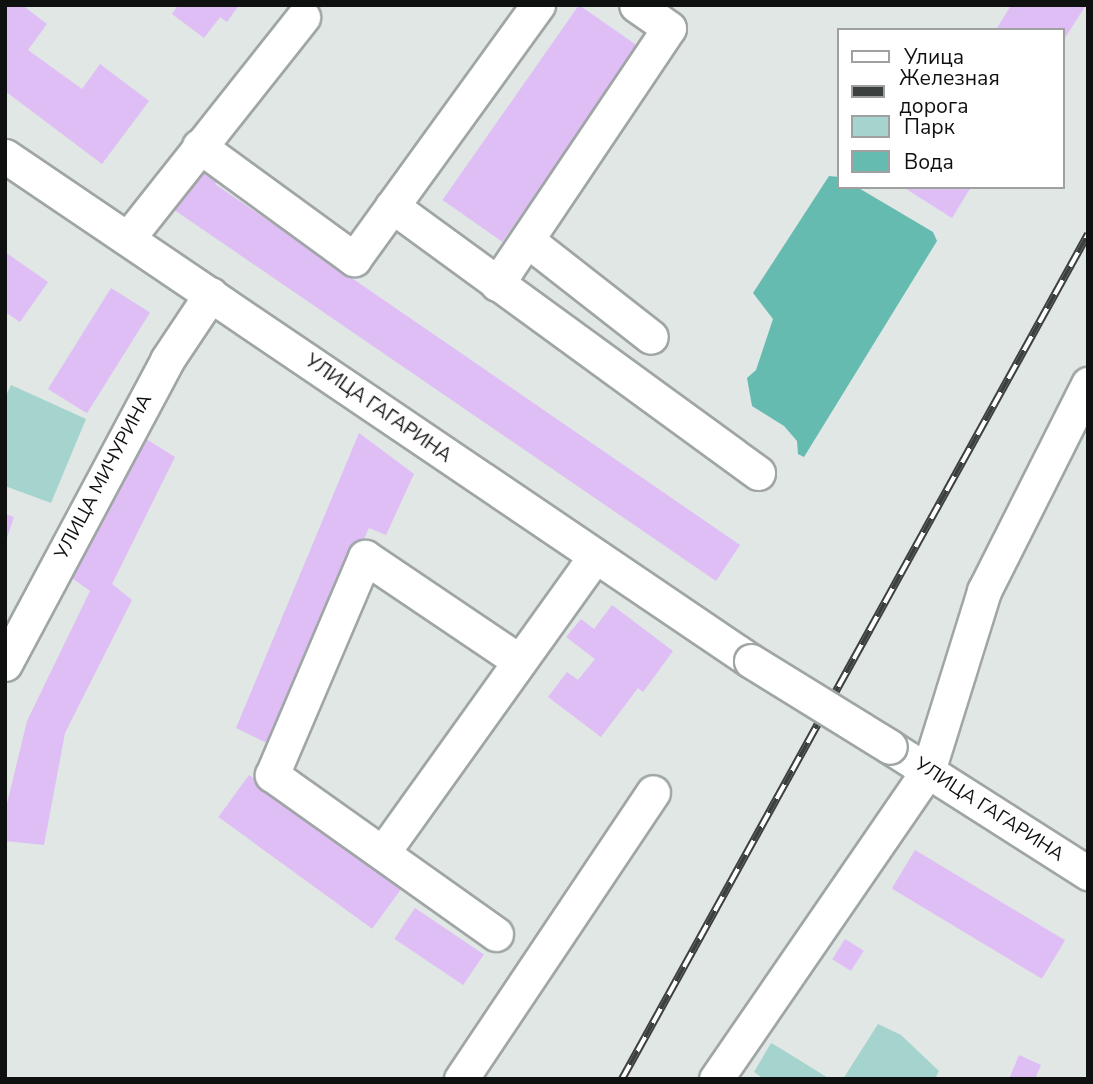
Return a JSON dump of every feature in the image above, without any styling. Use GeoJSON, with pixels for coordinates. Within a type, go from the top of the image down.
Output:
{"type":"FeatureCollection","features":[{"type":"Feature","properties":{"kind":"street"},"geometry":{"type":"LineString","coordinates":[[199,146],[354,259],[538,5]]}},
{"type":"Feature","properties":{"kind":"street"},"geometry":{"type":"LineString","coordinates":[[497,284],[669,28],[636,5]]}},
{"type":"Feature","properties":{"kind":"street"},"geometry":{"type":"LineString","coordinates":[[128,238],[303,17]]}},
{"type":"Feature","properties":{"kind":"street","name":"УЛИЦА ГАГАРИНА"},"geometry":{"type":"LineString","coordinates":[[5,156],[211,294],[594,558],[751,661],[1088,873]]}},
{"type":"Feature","properties":{"kind":"street"},"geometry":{"type":"LineString","coordinates":[[392,206],[758,473]]}},
{"type":"Feature","properties":{"kind":"street"},"geometry":{"type":"LineString","coordinates":[[527,240],[651,337]]}},
{"type":"Feature","properties":{"kind":"street","name":"УЛИЦА МИЧУРИНА"},"geometry":{"type":"LineString","coordinates":[[5,664],[167,360],[211,294]]}},
{"type":"Feature","properties":{"kind":"street"},"geometry":{"type":"LineString","coordinates":[[716,1079],[928,771],[984,591],[1088,383]]}},
{"type":"Feature","properties":{"kind":"street"},"geometry":{"type":"LineString","coordinates":[[496,934],[384,851],[272,775],[365,557],[519,661]]}},
{"type":"Feature","properties":{"kind":"street"},"geometry":{"type":"LineString","coordinates":[[384,851],[594,558]]}},
{"type":"Feature","properties":{"kind":"street"},"geometry":{"type":"LineString","coordinates":[[461,1079],[653,792]]}},
{"type":"Feature","properties":{"kind":"green space"},"geometry":{"type":"Polygon","coordinates":[[[11,385],[86,419],[51,503],[5,486],[5,398],[11,385]]]}},
{"type":"Feature","properties":{"kind":"green space"},"geometry":{"type":"Polygon","coordinates":[[[878,1024],[901,1035],[939,1071],[935,1079],[843,1079],[878,1024]]]}},
{"type":"Feature","properties":{"kind":"green space"},"geometry":{"type":"Polygon","coordinates":[[[771,1043],[830,1079],[764,1079],[754,1072],[771,1043]]]}},
{"type":"Feature","properties":{"kind":"water"},"geometry":{"type":"Polygon","coordinates":[[[829,176],[838,177],[838,189],[860,189],[933,232],[937,241],[804,457],[798,454],[797,441],[784,426],[752,406],[747,378],[756,370],[773,319],[753,293],[829,176]]]}},
{"type":"Feature","properties":{"kind":"building"},"geometry":{"type":"Polygon","coordinates":[[[5,5],[22,5],[47,24],[28,50],[82,89],[100,64],[149,101],[102,164],[5,91],[5,5]]]}},
{"type":"Feature","properties":{"kind":"building"},"geometry":{"type":"Polygon","coordinates":[[[178,5],[239,5],[227,22],[220,17],[204,38],[172,14],[178,5]]]}},
{"type":"Feature","properties":{"kind":"building"},"geometry":{"type":"Polygon","coordinates":[[[579,5],[639,47],[502,242],[442,200],[579,5]]]}},
{"type":"Feature","properties":{"kind":"building"},"geometry":{"type":"Polygon","coordinates":[[[1011,5],[1086,5],[1065,38],[1065,28],[997,28],[1011,5]]]}},
{"type":"Feature","properties":{"kind":"building"},"geometry":{"type":"Polygon","coordinates":[[[202,161],[222,175],[215,184],[740,545],[716,581],[170,207],[202,161]]]}},
{"type":"Feature","properties":{"kind":"building"},"geometry":{"type":"Polygon","coordinates":[[[906,189],[970,189],[952,218],[906,189]]]}},
{"type":"Feature","properties":{"kind":"building"},"geometry":{"type":"Polygon","coordinates":[[[5,252],[48,282],[20,322],[5,312],[5,252]]]}},
{"type":"Feature","properties":{"kind":"building"},"geometry":{"type":"Polygon","coordinates":[[[111,288],[150,312],[87,413],[48,389],[111,288]]]}},
{"type":"Feature","properties":{"kind":"building"},"geometry":{"type":"Polygon","coordinates":[[[359,433],[414,474],[386,535],[369,528],[269,744],[236,728],[359,433]]]}},
{"type":"Feature","properties":{"kind":"building"},"geometry":{"type":"Polygon","coordinates":[[[146,439],[175,457],[112,584],[132,600],[65,733],[44,845],[5,841],[5,812],[27,721],[90,591],[72,578],[146,439]]]}},
{"type":"Feature","properties":{"kind":"building"},"geometry":{"type":"Polygon","coordinates":[[[5,514],[14,517],[6,541],[5,541],[5,514]]]}},
{"type":"Feature","properties":{"kind":"building"},"geometry":{"type":"Polygon","coordinates":[[[612,605],[673,651],[643,692],[638,688],[601,737],[548,697],[567,672],[578,680],[595,659],[566,637],[581,619],[594,629],[612,605]]]}},
{"type":"Feature","properties":{"kind":"building"},"geometry":{"type":"Polygon","coordinates":[[[249,775],[403,887],[372,929],[218,817],[249,775]]]}},
{"type":"Feature","properties":{"kind":"building"},"geometry":{"type":"Polygon","coordinates":[[[915,850],[1065,940],[1042,979],[892,889],[915,850]]]}},
{"type":"Feature","properties":{"kind":"building"},"geometry":{"type":"Polygon","coordinates":[[[415,908],[484,954],[463,985],[394,939],[415,908]]]}},
{"type":"Feature","properties":{"kind":"building"},"geometry":{"type":"Polygon","coordinates":[[[845,939],[864,951],[851,971],[832,959],[845,939]]]}},
{"type":"Feature","properties":{"kind":"building"},"geometry":{"type":"Polygon","coordinates":[[[1019,1055],[1041,1065],[1035,1079],[1009,1079],[1019,1055]]]}},
{"type":"Feature","properties":{"kind":"railway"},"geometry":{"type":"LineString","coordinates":[[622,1079],[1088,234]]}}]}
